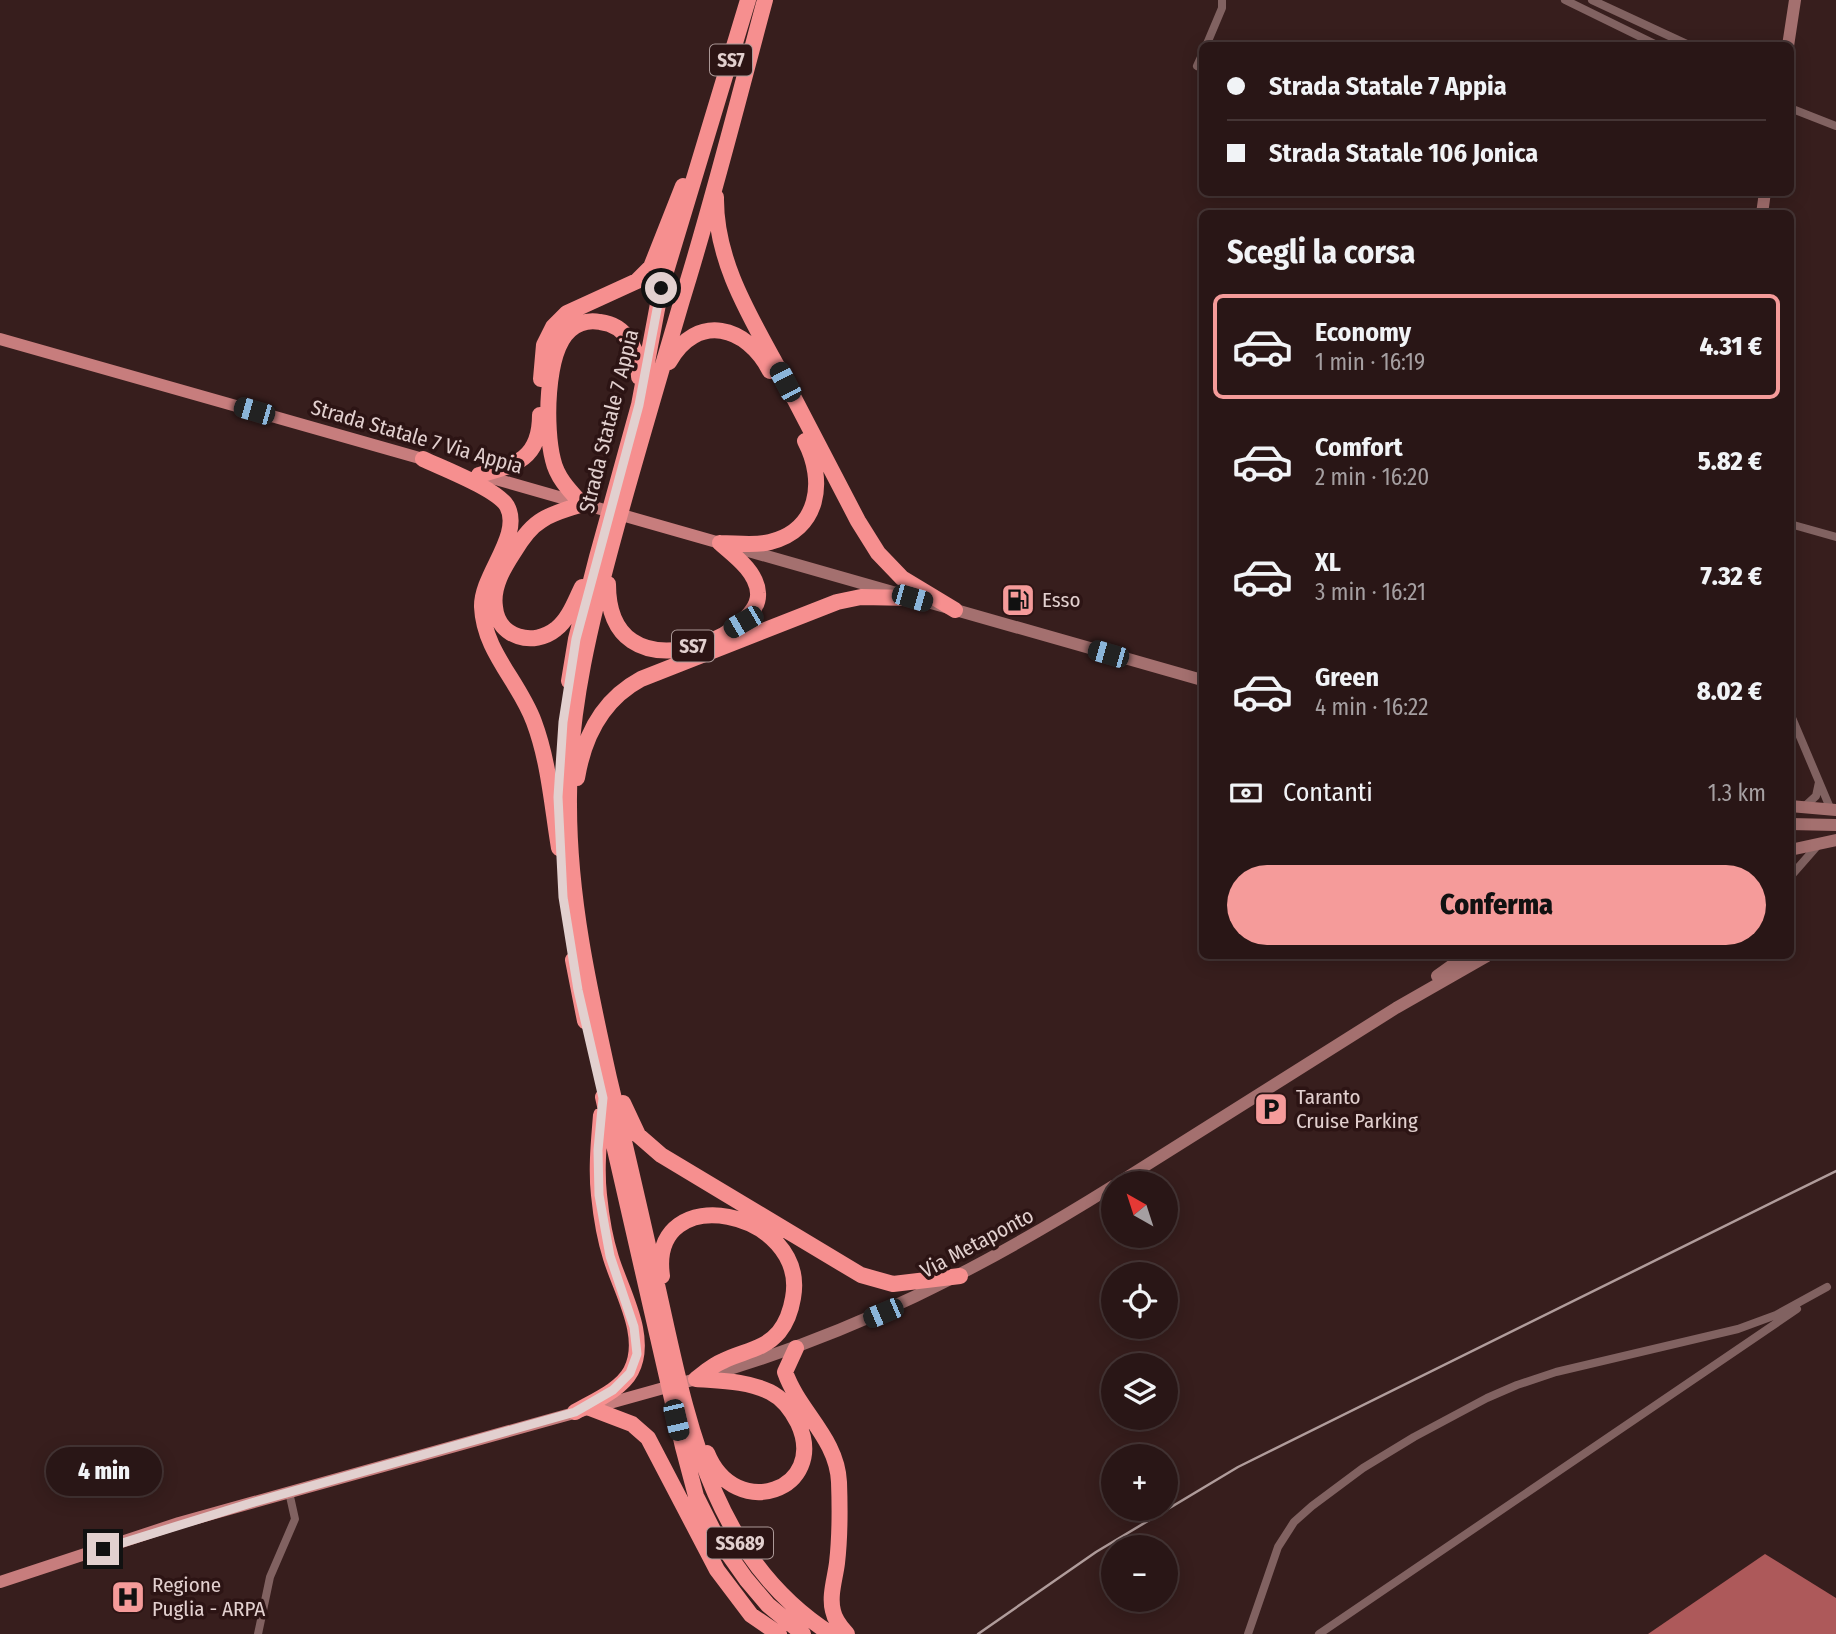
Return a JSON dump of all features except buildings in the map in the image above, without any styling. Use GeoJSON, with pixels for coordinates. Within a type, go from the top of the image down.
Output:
{"type":"FeatureCollection","features":[{"type":"Feature","properties":{"kind":"highway","name":"Strada Statale 7 Appia"},"geometry":{"type":"LineString","coordinates":[[610,531],[639,405],[661,288],[748,0]]}},
{"type":"Feature","properties":{"kind":"highway","name":"Strada Statale 7 Appia"},"geometry":{"type":"LineString","coordinates":[[610,531],[684,296],[765,0]]}},
{"type":"Feature","properties":{"kind":"highway"},"geometry":{"type":"LineString","coordinates":[[479,475],[516,465],[531,450],[540,431],[544,345],[553,327],[566,313],[614,289],[637,281],[651,267],[681,190],[713,120]]}},
{"type":"Feature","properties":{"kind":"highway"},"geometry":{"type":"LineString","coordinates":[[716,178],[716,214],[723,254],[749,313],[858,521],[878,553],[902,579],[954,610]]}},
{"type":"Feature","properties":{"kind":"highway"},"geometry":{"type":"LineString","coordinates":[[602,558],[570,612],[557,628],[541,637],[523,639],[508,631],[498,620],[494,606],[496,585],[522,538],[541,520],[582,504],[560,479],[552,460],[548,426],[552,365],[560,342],[568,331],[584,322],[595,321],[608,323],[628,337],[639,362],[639,405]]}},
{"type":"Feature","properties":{"kind":"highway"},"geometry":{"type":"LineString","coordinates":[[654,389],[677,348],[699,333],[722,330],[743,337],[765,361],[812,454],[818,481],[813,505],[802,524],[788,536],[767,543],[720,543]]}},
{"type":"Feature","properties":{"kind":"highway"},"geometry":{"type":"LineString","coordinates":[[423,459],[496,494],[507,506],[510,520],[508,537],[488,578],[482,604],[485,628],[494,653],[519,691],[534,722],[564,849]]}},
{"type":"Feature","properties":{"kind":"highway","name":"SS689"},"geometry":{"type":"LineString","coordinates":[[610,531],[576,639],[563,722],[558,797],[564,849],[579,929],[608,1071],[668,1333],[690,1425],[714,1494],[731,1530],[779,1594],[813,1623],[831,1634]]}},
{"type":"Feature","properties":{"kind":"highway","name":"SS7"},"geometry":{"type":"LineString","coordinates":[[602,558],[608,602],[614,621],[627,638],[642,649],[664,653],[687,649],[720,635],[743,622],[755,609],[759,594],[755,580],[744,565],[720,543]]}},
{"type":"Feature","properties":{"kind":"highway"},"geometry":{"type":"LineString","coordinates":[[564,849],[576,832],[577,781],[590,731],[601,713],[624,690],[659,671],[837,602],[861,597],[912,598]]}},
{"type":"Feature","properties":{"kind":"highway","name":"SS689"},"geometry":{"type":"LineString","coordinates":[[564,849],[563,897],[578,990],[679,1434],[696,1496],[717,1538],[746,1579],[768,1605],[803,1634]]}},
{"type":"Feature","properties":{"kind":"highway"},"geometry":{"type":"LineString","coordinates":[[608,1071],[619,1090],[631,1124],[638,1135],[653,1148],[849,1269],[893,1284],[960,1276]]}},
{"type":"Feature","properties":{"kind":"highway"},"geometry":{"type":"LineString","coordinates":[[583,1410],[613,1390],[630,1373],[637,1354],[634,1327],[610,1256],[599,1195],[598,1150],[603,1098]]}},
{"type":"Feature","properties":{"kind":"highway"},"geometry":{"type":"LineString","coordinates":[[668,1333],[670,1313],[661,1266],[662,1251],[669,1236],[680,1225],[707,1214],[726,1215],[761,1230],[782,1248],[790,1263],[795,1287],[792,1305],[783,1325],[764,1345],[726,1359],[694,1380]]}},
{"type":"Feature","properties":{"kind":"highway"},"geometry":{"type":"LineString","coordinates":[[796,1348],[785,1373],[792,1391],[821,1429],[835,1454],[839,1480],[839,1526],[832,1611],[847,1634]]}},
{"type":"Feature","properties":{"kind":"highway"},"geometry":{"type":"LineString","coordinates":[[690,1425],[717,1471],[742,1491],[762,1494],[772,1492],[787,1483],[800,1467],[804,1448],[800,1428],[792,1412],[777,1396],[735,1381],[694,1380]]}},
{"type":"Feature","properties":{"kind":"highway"},"geometry":{"type":"LineString","coordinates":[[583,1410],[632,1424],[648,1438],[717,1570],[751,1615],[779,1634]]}},
{"type":"Feature","properties":{"kind":"main road"},"geometry":{"type":"LineString","coordinates":[[1789,42],[1795,0]]}},
{"type":"Feature","properties":{"kind":"main road","name":"Strada Statale 7 Via Appia"},"geometry":{"type":"LineString","coordinates":[[0,339],[720,543]]}},
{"type":"Feature","properties":{"kind":"main road"},"geometry":{"type":"LineString","coordinates":[[720,543],[1199,679]]}},
{"type":"Feature","properties":{"kind":"main road"},"geometry":{"type":"LineString","coordinates":[[1794,806],[1833,810]]}},
{"type":"Feature","properties":{"kind":"main road"},"geometry":{"type":"LineString","coordinates":[[1794,824],[1836,825]]}},
{"type":"Feature","properties":{"kind":"main road"},"geometry":{"type":"LineString","coordinates":[[1794,840],[1836,840]]}},
{"type":"Feature","properties":{"kind":"main road"},"geometry":{"type":"LineString","coordinates":[[1794,849],[1836,840]]}},
{"type":"Feature","properties":{"kind":"main road"},"geometry":{"type":"LineString","coordinates":[[1396,1007],[1461,959]]}},
{"type":"Feature","properties":{"kind":"main road"},"geometry":{"type":"LineString","coordinates":[[1137,1171],[1396,1007],[1482,959]]}},
{"type":"Feature","properties":{"kind":"main road","name":"Via Metaponto"},"geometry":{"type":"LineString","coordinates":[[694,1380],[796,1348],[883,1313],[960,1276],[1101,1193]]}},
{"type":"Feature","properties":{"kind":"main road"},"geometry":{"type":"LineString","coordinates":[[0,1582],[179,1523],[694,1380]]}},
{"type":"Feature","properties":{"kind":"street"},"geometry":{"type":"LineString","coordinates":[[1208,42],[1222,8],[1222,0]]}},
{"type":"Feature","properties":{"kind":"street"},"geometry":{"type":"LineString","coordinates":[[1565,0],[1651,42]]}},
{"type":"Feature","properties":{"kind":"street"},"geometry":{"type":"LineString","coordinates":[[1592,0],[1681,42]]}},
{"type":"Feature","properties":{"kind":"street"},"geometry":{"type":"LineString","coordinates":[[1197,66],[1199,62]]}},
{"type":"Feature","properties":{"kind":"street"},"geometry":{"type":"LineString","coordinates":[[1794,110],[1836,126]]}},
{"type":"Feature","properties":{"kind":"street"},"geometry":{"type":"LineString","coordinates":[[1794,525],[1836,537]]}},
{"type":"Feature","properties":{"kind":"street"},"geometry":{"type":"LineString","coordinates":[[1794,723],[1833,810]]}},
{"type":"Feature","properties":{"kind":"street"},"geometry":{"type":"LineString","coordinates":[[1804,807],[1816,796],[1819,782]]}},
{"type":"Feature","properties":{"kind":"street"},"geometry":{"type":"LineString","coordinates":[[1794,873],[1820,844]]}},
{"type":"Feature","properties":{"kind":"street"},"geometry":{"type":"LineString","coordinates":[[1319,1634],[1836,1281]]}},
{"type":"Feature","properties":{"kind":"street"},"geometry":{"type":"LineString","coordinates":[[1248,1634],[1278,1547],[1294,1522],[1363,1468],[1414,1437],[1517,1385],[1556,1372],[1738,1329],[1776,1315],[1827,1287]]}},
{"type":"Feature","properties":{"kind":"street"},"geometry":{"type":"LineString","coordinates":[[258,1634],[270,1577],[295,1520],[289,1492]]}},
{"type":"Feature","properties":{"kind":"shaded area"},"geometry":{"type":"Polygon","coordinates":[[[1765,1554],[1836,1598],[1836,1634],[1648,1634],[1765,1554]]]}},
{"type":"Feature","properties":{"kind":"railway"},"geometry":{"type":"LineString","coordinates":[[978,1634],[1096,1552],[1238,1467],[1836,1171]]}},
{"type":"Feature","properties":{"kind":"place","name":"Esso"},"geometry":{"type":"Point","coordinates":[1018,600]}},
{"type":"Feature","properties":{"kind":"place","name":"Taranto Cruise Parking"},"geometry":{"type":"Point","coordinates":[1271,1109]}},
{"type":"Feature","properties":{"kind":"place","name":"Regione Puglia - ARPA"},"geometry":{"type":"Point","coordinates":[128,1597]}},
{"type":"Feature","properties":{"kind":"route"},"geometry":{"type":"LineString","coordinates":[[103,1549],[179,1523],[575,1412],[613,1390],[630,1373],[637,1354],[634,1327],[610,1256],[599,1195],[598,1150],[603,1098],[578,990],[563,897],[558,797],[563,722],[576,639],[639,405],[661,288]]}}]}
